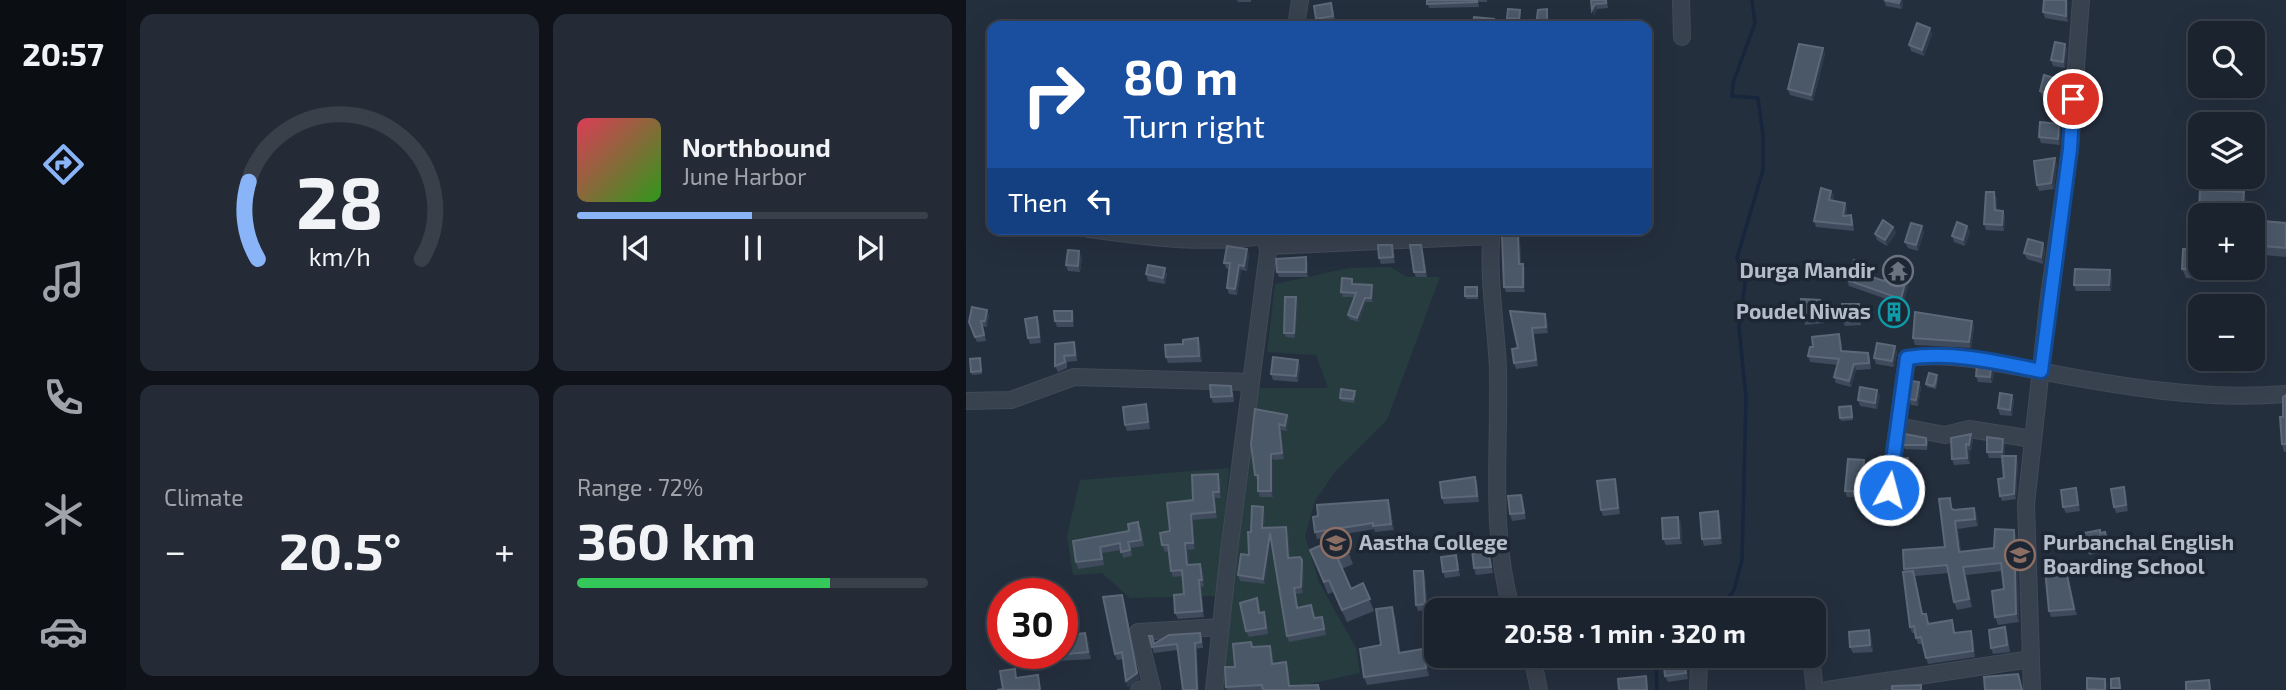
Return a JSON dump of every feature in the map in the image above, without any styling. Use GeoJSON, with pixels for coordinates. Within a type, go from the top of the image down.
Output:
{"type":"FeatureCollection","features":[{"type":"Feature","properties":{"kind":"street"},"geometry":{"type":"LineString","coordinates":[[1297,21],[1300,0]]}},
{"type":"Feature","properties":{"kind":"street"},"geometry":{"type":"LineString","coordinates":[[1681,0],[1682,37]]}},
{"type":"Feature","properties":{"kind":"street"},"geometry":{"type":"LineString","coordinates":[[2032,690],[2026,504],[2070,149],[2081,0]]}},
{"type":"Feature","properties":{"kind":"street"},"geometry":{"type":"LineString","coordinates":[[1130,235],[1172,241],[1225,242],[1269,237],[1380,235]]}},
{"type":"Feature","properties":{"kind":"street"},"geometry":{"type":"LineString","coordinates":[[1491,235],[1498,368],[1497,505],[1510,598]]}},
{"type":"Feature","properties":{"kind":"street"},"geometry":{"type":"LineString","coordinates":[[1214,690],[1269,237]]}},
{"type":"Feature","properties":{"kind":"street"},"geometry":{"type":"LineString","coordinates":[[1889,490],[1907,358],[1925,355],[1973,359],[2149,389],[2286,394]]}},
{"type":"Feature","properties":{"kind":"street"},"geometry":{"type":"LineString","coordinates":[[966,401],[1011,400],[1074,377],[1251,382]]}},
{"type":"Feature","properties":{"kind":"street"},"geometry":{"type":"LineString","coordinates":[[1898,426],[1945,435],[1969,429],[2034,439]]}},
{"type":"Feature","properties":{"kind":"street"},"geometry":{"type":"LineString","coordinates":[[1139,690],[1152,688],[1138,632],[1221,628]]}},
{"type":"Feature","properties":{"kind":"street"},"geometry":{"type":"LineString","coordinates":[[1827,690],[2031,659]]}},
{"type":"Feature","properties":{"kind":"street"},"geometry":{"type":"LineString","coordinates":[[1534,668],[1539,690]]}},
{"type":"Feature","properties":{"kind":"street"},"geometry":{"type":"LineString","coordinates":[[1698,690],[1699,668]]}},
{"type":"Feature","properties":{"kind":"street"},"geometry":{"type":"LineString","coordinates":[[1812,668],[1815,690]]}},
{"type":"Feature","properties":{"kind":"green space"},"geometry":{"type":"Polygon","coordinates":[[[1390,267],[1407,277],[1440,277],[1387,420],[1335,472],[1315,501],[1305,536],[1319,582],[1356,648],[1360,673],[1281,690],[1222,690],[1257,388],[1328,388],[1316,355],[1267,352],[1275,284],[1349,268],[1390,267]]]}},
{"type":"Feature","properties":{"kind":"green space"},"geometry":{"type":"Polygon","coordinates":[[[1229,468],[1219,596],[1130,598],[1102,573],[1073,575],[1067,536],[1080,480],[1229,468]]]}},
{"type":"Feature","properties":{"kind":"building"},"geometry":{"type":"Polygon","coordinates":[[[1427,0],[1477,0],[1477,2],[1427,4],[1427,0]]]}},
{"type":"Feature","properties":{"kind":"building"},"geometry":{"type":"Polygon","coordinates":[[[1591,0],[1606,0],[1606,3],[1595,4],[1592,10],[1591,0]]]}},
{"type":"Feature","properties":{"kind":"building"},"geometry":{"type":"Polygon","coordinates":[[[2044,0],[2066,0],[2066,16],[2043,12],[2044,0]]]}},
{"type":"Feature","properties":{"kind":"building"},"geometry":{"type":"Polygon","coordinates":[[[1331,3],[1333,16],[1316,19],[1314,6],[1331,3]]]}},
{"type":"Feature","properties":{"kind":"building"},"geometry":{"type":"Polygon","coordinates":[[[1508,9],[1520,10],[1519,19],[1507,18],[1508,9]]]}},
{"type":"Feature","properties":{"kind":"building"},"geometry":{"type":"Polygon","coordinates":[[[1547,9],[1547,21],[1537,21],[1538,10],[1547,9]]]}},
{"type":"Feature","properties":{"kind":"building"},"geometry":{"type":"Polygon","coordinates":[[[1474,17],[1494,19],[1494,21],[1474,21],[1474,17]]]}},
{"type":"Feature","properties":{"kind":"building"},"geometry":{"type":"Polygon","coordinates":[[[1917,23],[1930,28],[1922,50],[1909,45],[1917,23]]]}},
{"type":"Feature","properties":{"kind":"building"},"geometry":{"type":"Polygon","coordinates":[[[2055,42],[2065,44],[2063,62],[2051,60],[2055,42]]]}},
{"type":"Feature","properties":{"kind":"building"},"geometry":{"type":"Polygon","coordinates":[[[1799,44],[1823,48],[1811,95],[1788,89],[1799,44]]]}},
{"type":"Feature","properties":{"kind":"building"},"geometry":{"type":"Polygon","coordinates":[[[2044,75],[2062,80],[2061,97],[2040,91],[2044,75]]]}},
{"type":"Feature","properties":{"kind":"building"},"geometry":{"type":"Polygon","coordinates":[[[2040,122],[2059,124],[2058,139],[2039,137],[2040,122]]]}},
{"type":"Feature","properties":{"kind":"building"},"geometry":{"type":"Polygon","coordinates":[[[2055,158],[2051,183],[2037,185],[2034,161],[2055,158]]]}},
{"type":"Feature","properties":{"kind":"building"},"geometry":{"type":"Polygon","coordinates":[[[1821,188],[1831,191],[1829,200],[1845,203],[1843,216],[1851,215],[1852,225],[1814,221],[1821,188]]]}},
{"type":"Feature","properties":{"kind":"building"},"geometry":{"type":"Polygon","coordinates":[[[2200,190],[2244,192],[2243,203],[2199,203],[2200,190]]]}},
{"type":"Feature","properties":{"kind":"building"},"geometry":{"type":"Polygon","coordinates":[[[1986,192],[1994,192],[1995,210],[2003,211],[2002,225],[1984,224],[1986,192]]]}},
{"type":"Feature","properties":{"kind":"building"},"geometry":{"type":"Polygon","coordinates":[[[1883,220],[1893,227],[1885,240],[1875,234],[1883,220]]]}},
{"type":"Feature","properties":{"kind":"building"},"geometry":{"type":"Polygon","coordinates":[[[2265,221],[2286,223],[2286,248],[2265,246],[2265,221]]]}},
{"type":"Feature","properties":{"kind":"building"},"geometry":{"type":"Polygon","coordinates":[[[1957,222],[1967,226],[1963,240],[1952,236],[1957,222]]]}},
{"type":"Feature","properties":{"kind":"building"},"geometry":{"type":"Polygon","coordinates":[[[1911,223],[1922,226],[1916,245],[1905,242],[1911,223]]]}},
{"type":"Feature","properties":{"kind":"building"},"geometry":{"type":"Polygon","coordinates":[[[1518,235],[1519,264],[1523,264],[1523,287],[1504,287],[1502,236],[1518,235]]]}},
{"type":"Feature","properties":{"kind":"building"},"geometry":{"type":"Polygon","coordinates":[[[2028,239],[2043,243],[2041,257],[2024,253],[2028,239]]]}},
{"type":"Feature","properties":{"kind":"building"},"geometry":{"type":"Polygon","coordinates":[[[1378,245],[1392,245],[1393,257],[1379,258],[1378,245]]]}},
{"type":"Feature","properties":{"kind":"building"},"geometry":{"type":"Polygon","coordinates":[[[1410,245],[1421,245],[1425,272],[1414,272],[1410,245]]]}},
{"type":"Feature","properties":{"kind":"building"},"geometry":{"type":"Polygon","coordinates":[[[1227,246],[1247,249],[1244,266],[1239,265],[1235,289],[1227,288],[1230,263],[1224,263],[1227,246]]]}},
{"type":"Feature","properties":{"kind":"building"},"geometry":{"type":"Polygon","coordinates":[[[2183,249],[2188,249],[2188,269],[2182,269],[2183,249]]]}},
{"type":"Feature","properties":{"kind":"building"},"geometry":{"type":"Polygon","coordinates":[[[1068,250],[1079,251],[1078,266],[1066,265],[1068,250]]]}},
{"type":"Feature","properties":{"kind":"building"},"geometry":{"type":"Polygon","coordinates":[[[1306,257],[1306,272],[1277,272],[1276,259],[1306,257]]]}},
{"type":"Feature","properties":{"kind":"building"},"geometry":{"type":"Polygon","coordinates":[[[1854,260],[1866,265],[1863,274],[1884,281],[1890,268],[1908,272],[1901,299],[1847,280],[1854,260]]]}},
{"type":"Feature","properties":{"kind":"building"},"geometry":{"type":"Polygon","coordinates":[[[1148,265],[1165,268],[1163,278],[1146,274],[1148,265]]]}},
{"type":"Feature","properties":{"kind":"building"},"geometry":{"type":"Polygon","coordinates":[[[2075,269],[2110,270],[2109,285],[2074,285],[2075,269]]]}},
{"type":"Feature","properties":{"kind":"building"},"geometry":{"type":"Polygon","coordinates":[[[1342,278],[1352,279],[1352,284],[1372,285],[1371,298],[1365,298],[1357,318],[1348,315],[1356,293],[1341,292],[1342,278]]]}},
{"type":"Feature","properties":{"kind":"building"},"geometry":{"type":"Polygon","coordinates":[[[1465,287],[1477,287],[1477,296],[1465,296],[1465,287]]]}},
{"type":"Feature","properties":{"kind":"building"},"geometry":{"type":"Polygon","coordinates":[[[1285,297],[1296,297],[1294,333],[1284,333],[1285,297]]]}},
{"type":"Feature","properties":{"kind":"building"},"geometry":{"type":"Polygon","coordinates":[[[1801,299],[1820,300],[1822,317],[1803,318],[1801,299]]]}},
{"type":"Feature","properties":{"kind":"building"},"geometry":{"type":"Polygon","coordinates":[[[1885,303],[1900,303],[1897,317],[1882,313],[1885,303]]]}},
{"type":"Feature","properties":{"kind":"building"},"geometry":{"type":"Polygon","coordinates":[[[1842,304],[1859,304],[1859,319],[1842,319],[1842,304]]]}},
{"type":"Feature","properties":{"kind":"building"},"geometry":{"type":"Polygon","coordinates":[[[972,307],[987,310],[985,321],[981,321],[984,335],[975,337],[969,322],[972,307]]]}},
{"type":"Feature","properties":{"kind":"building"},"geometry":{"type":"Polygon","coordinates":[[[1054,311],[1072,311],[1072,321],[1055,321],[1054,311]]]}},
{"type":"Feature","properties":{"kind":"building"},"geometry":{"type":"Polygon","coordinates":[[[1510,311],[1545,314],[1546,327],[1532,328],[1536,360],[1514,363],[1512,349],[1518,348],[1510,311]]]}},
{"type":"Feature","properties":{"kind":"building"},"geometry":{"type":"Polygon","coordinates":[[[1915,312],[1972,321],[1969,342],[1913,338],[1915,312]]]}},
{"type":"Feature","properties":{"kind":"building"},"geometry":{"type":"Polygon","coordinates":[[[1037,317],[1039,337],[1028,338],[1025,319],[1037,317]]]}},
{"type":"Feature","properties":{"kind":"building"},"geometry":{"type":"Polygon","coordinates":[[[1839,334],[1841,351],[1868,353],[1869,363],[1854,364],[1849,381],[1834,377],[1839,359],[1808,356],[1810,347],[1813,347],[1812,337],[1839,334]]]}},
{"type":"Feature","properties":{"kind":"building"},"geometry":{"type":"Polygon","coordinates":[[[1198,338],[1199,356],[1166,357],[1165,345],[1183,344],[1183,340],[1198,338]]]}},
{"type":"Feature","properties":{"kind":"building"},"geometry":{"type":"Polygon","coordinates":[[[1074,342],[1075,355],[1064,356],[1065,362],[1055,366],[1055,344],[1074,342]]]}},
{"type":"Feature","properties":{"kind":"building"},"geometry":{"type":"Polygon","coordinates":[[[1877,343],[1895,346],[1892,361],[1874,358],[1877,343]]]}},
{"type":"Feature","properties":{"kind":"building"},"geometry":{"type":"Polygon","coordinates":[[[1273,357],[1298,360],[1296,376],[1271,374],[1273,357]]]}},
{"type":"Feature","properties":{"kind":"building"},"geometry":{"type":"Polygon","coordinates":[[[980,358],[981,371],[971,372],[970,359],[980,358]]]}},
{"type":"Feature","properties":{"kind":"building"},"geometry":{"type":"Polygon","coordinates":[[[1977,365],[1991,367],[1990,377],[1976,376],[1977,365]]]}},
{"type":"Feature","properties":{"kind":"building"},"geometry":{"type":"Polygon","coordinates":[[[1929,373],[1937,375],[1934,386],[1926,384],[1929,373]]]}},
{"type":"Feature","properties":{"kind":"building"},"geometry":{"type":"Polygon","coordinates":[[[1911,381],[1919,382],[1916,400],[1909,399],[1911,381]]]}},
{"type":"Feature","properties":{"kind":"building"},"geometry":{"type":"Polygon","coordinates":[[[1210,385],[1231,386],[1232,396],[1211,397],[1210,385]]]}},
{"type":"Feature","properties":{"kind":"building"},"geometry":{"type":"Polygon","coordinates":[[[1860,387],[1877,390],[1875,403],[1858,400],[1860,387]]]}},
{"type":"Feature","properties":{"kind":"building"},"geometry":{"type":"Polygon","coordinates":[[[1341,389],[1355,391],[1353,399],[1340,398],[1341,389]]]}},
{"type":"Feature","properties":{"kind":"building"},"geometry":{"type":"Polygon","coordinates":[[[2000,393],[2012,395],[2010,410],[1998,408],[2000,393]]]}},
{"type":"Feature","properties":{"kind":"building"},"geometry":{"type":"Polygon","coordinates":[[[2286,395],[2286,444],[2282,444],[2280,417],[2283,417],[2283,397],[2286,395]]]}},
{"type":"Feature","properties":{"kind":"building"},"geometry":{"type":"Polygon","coordinates":[[[1146,404],[1148,422],[1125,425],[1123,407],[1146,404]]]}},
{"type":"Feature","properties":{"kind":"building"},"geometry":{"type":"Polygon","coordinates":[[[1851,406],[1852,417],[1840,418],[1839,407],[1851,406]]]}},
{"type":"Feature","properties":{"kind":"building"},"geometry":{"type":"Polygon","coordinates":[[[1255,409],[1287,415],[1285,426],[1279,424],[1282,453],[1271,454],[1271,491],[1258,491],[1258,475],[1255,475],[1251,444],[1255,409]]]}},
{"type":"Feature","properties":{"kind":"building"},"geometry":{"type":"Polygon","coordinates":[[[1905,434],[1926,438],[1926,445],[1903,445],[1905,434]]]}},
{"type":"Feature","properties":{"kind":"building"},"geometry":{"type":"Polygon","coordinates":[[[1971,434],[1969,445],[1966,444],[1967,458],[1952,459],[1951,438],[1971,434]]]}},
{"type":"Feature","properties":{"kind":"building"},"geometry":{"type":"Polygon","coordinates":[[[1987,437],[2003,439],[2002,452],[1987,452],[1987,437]]]}},
{"type":"Feature","properties":{"kind":"building"},"geometry":{"type":"Polygon","coordinates":[[[2002,456],[2016,456],[2014,494],[2000,496],[1998,479],[2004,478],[2002,456]]]}},
{"type":"Feature","properties":{"kind":"building"},"geometry":{"type":"Polygon","coordinates":[[[1908,458],[1910,470],[1899,472],[1901,459],[1908,458]]]}},
{"type":"Feature","properties":{"kind":"building"},"geometry":{"type":"Polygon","coordinates":[[[1848,459],[1864,460],[1863,477],[1872,477],[1871,492],[1845,491],[1848,459]]]}},
{"type":"Feature","properties":{"kind":"building"},"geometry":{"type":"Polygon","coordinates":[[[1218,474],[1219,492],[1213,492],[1215,512],[1191,514],[1193,543],[1185,543],[1187,565],[1200,564],[1202,611],[1175,613],[1174,595],[1184,594],[1182,570],[1171,571],[1168,545],[1162,545],[1160,533],[1170,531],[1167,503],[1193,500],[1192,475],[1218,474]]]}},
{"type":"Feature","properties":{"kind":"building"},"geometry":{"type":"Polygon","coordinates":[[[1475,477],[1477,496],[1442,498],[1440,482],[1475,477]]]}},
{"type":"Feature","properties":{"kind":"building"},"geometry":{"type":"Polygon","coordinates":[[[1615,479],[1618,508],[1601,510],[1597,481],[1615,479]]]}},
{"type":"Feature","properties":{"kind":"building"},"geometry":{"type":"Polygon","coordinates":[[[2124,487],[2126,505],[2114,507],[2111,489],[2124,487]]]}},
{"type":"Feature","properties":{"kind":"building"},"geometry":{"type":"Polygon","coordinates":[[[2076,488],[2078,505],[2063,507],[2061,490],[2076,488]]]}},
{"type":"Feature","properties":{"kind":"building"},"geometry":{"type":"Polygon","coordinates":[[[1521,495],[1524,513],[1510,514],[1508,496],[1521,495]]]}},
{"type":"Feature","properties":{"kind":"building"},"geometry":{"type":"Polygon","coordinates":[[[1950,498],[1951,508],[1954,510],[1974,508],[1975,519],[1955,521],[1959,552],[1994,548],[1995,529],[2014,530],[2016,614],[1995,617],[1992,591],[2004,589],[2001,563],[1963,567],[1969,599],[1954,602],[1947,565],[1904,569],[1903,550],[1945,547],[1939,499],[1950,498]]]}},
{"type":"Feature","properties":{"kind":"building"},"geometry":{"type":"Polygon","coordinates":[[[1388,500],[1391,524],[1373,526],[1373,523],[1315,532],[1313,517],[1318,516],[1317,505],[1388,500]]]}},
{"type":"Feature","properties":{"kind":"building"},"geometry":{"type":"Polygon","coordinates":[[[1252,506],[1263,507],[1262,528],[1286,527],[1288,558],[1300,557],[1302,560],[1301,587],[1294,588],[1297,608],[1311,605],[1314,618],[1322,617],[1324,629],[1287,636],[1270,533],[1263,579],[1238,575],[1241,554],[1249,555],[1248,532],[1251,532],[1252,506]]]}},
{"type":"Feature","properties":{"kind":"building"},"geometry":{"type":"Polygon","coordinates":[[[1718,511],[1720,538],[1702,539],[1700,513],[1718,511]]]}},
{"type":"Feature","properties":{"kind":"building"},"geometry":{"type":"Polygon","coordinates":[[[1678,517],[1679,538],[1663,539],[1662,518],[1678,517]]]}},
{"type":"Feature","properties":{"kind":"building"},"geometry":{"type":"Polygon","coordinates":[[[1138,522],[1141,540],[1128,542],[1130,550],[1121,552],[1120,543],[1100,547],[1102,559],[1076,562],[1073,541],[1129,531],[1128,524],[1138,522]]]}},
{"type":"Feature","properties":{"kind":"building"},"geometry":{"type":"Polygon","coordinates":[[[2100,530],[2100,533],[2105,532],[2107,541],[2102,542],[2103,546],[2087,549],[2084,533],[2100,530]]]}},
{"type":"Feature","properties":{"kind":"building"},"geometry":{"type":"Polygon","coordinates":[[[1342,536],[1349,552],[1337,557],[1351,589],[1363,583],[1370,599],[1342,610],[1329,580],[1324,582],[1310,550],[1342,536]]]}},
{"type":"Feature","properties":{"kind":"building"},"geometry":{"type":"Polygon","coordinates":[[[1488,549],[1491,567],[1474,568],[1472,550],[1488,549]]]}},
{"type":"Feature","properties":{"kind":"building"},"geometry":{"type":"Polygon","coordinates":[[[1456,555],[1458,570],[1443,572],[1441,557],[1456,555]]]}},
{"type":"Feature","properties":{"kind":"building"},"geometry":{"type":"Polygon","coordinates":[[[2065,566],[2074,609],[2049,611],[2045,569],[2065,566]]]}},
{"type":"Feature","properties":{"kind":"building"},"geometry":{"type":"Polygon","coordinates":[[[1414,571],[1423,571],[1424,604],[1416,605],[1414,571]]]}},
{"type":"Feature","properties":{"kind":"building"},"geometry":{"type":"Polygon","coordinates":[[[1913,571],[1922,614],[1926,614],[1928,624],[1952,620],[1954,633],[1971,631],[1973,651],[1926,658],[1921,637],[1916,638],[1914,626],[1910,627],[1903,572],[1913,571]]]}},
{"type":"Feature","properties":{"kind":"building"},"geometry":{"type":"Polygon","coordinates":[[[1122,595],[1137,673],[1126,681],[1122,652],[1115,654],[1103,597],[1122,595]]]}},
{"type":"Feature","properties":{"kind":"building"},"geometry":{"type":"Polygon","coordinates":[[[1257,598],[1259,613],[1264,612],[1266,628],[1246,631],[1240,603],[1257,598]]]}},
{"type":"Feature","properties":{"kind":"building"},"geometry":{"type":"Polygon","coordinates":[[[1392,607],[1399,653],[1423,649],[1426,668],[1364,677],[1360,649],[1381,645],[1376,609],[1392,607]]]}},
{"type":"Feature","properties":{"kind":"building"},"geometry":{"type":"Polygon","coordinates":[[[2005,627],[2007,645],[1991,648],[1989,630],[2005,627]]]}},
{"type":"Feature","properties":{"kind":"building"},"geometry":{"type":"Polygon","coordinates":[[[1869,630],[1870,645],[1850,647],[1849,632],[1869,630]]]}},
{"type":"Feature","properties":{"kind":"building"},"geometry":{"type":"Polygon","coordinates":[[[1085,633],[1088,652],[1078,653],[1078,634],[1085,633]]]}},
{"type":"Feature","properties":{"kind":"building"},"geometry":{"type":"Polygon","coordinates":[[[1200,633],[1201,642],[1195,643],[1197,690],[1183,690],[1177,644],[1152,647],[1149,636],[1152,636],[1154,644],[1169,635],[1200,633]]]}},
{"type":"Feature","properties":{"kind":"building"},"geometry":{"type":"Polygon","coordinates":[[[1251,642],[1252,647],[1270,646],[1272,664],[1286,662],[1289,686],[1318,685],[1319,690],[1263,690],[1262,685],[1226,687],[1225,667],[1235,667],[1233,644],[1251,642]]]}},
{"type":"Feature","properties":{"kind":"building"},"geometry":{"type":"Polygon","coordinates":[[[1664,668],[1685,668],[1686,673],[1665,676],[1664,668]]]}},
{"type":"Feature","properties":{"kind":"building"},"geometry":{"type":"Polygon","coordinates":[[[1015,669],[1016,678],[1038,675],[1040,690],[997,690],[1003,689],[1000,671],[1015,669]]]}},
{"type":"Feature","properties":{"kind":"building"},"geometry":{"type":"Polygon","coordinates":[[[2018,674],[2022,690],[1985,690],[1984,677],[2018,674]]]}},
{"type":"Feature","properties":{"kind":"building"},"geometry":{"type":"Polygon","coordinates":[[[1646,676],[1647,690],[1619,690],[1618,679],[1646,676]]]}},
{"type":"Feature","properties":{"kind":"building"},"geometry":{"type":"Polygon","coordinates":[[[2087,678],[2105,679],[2105,690],[2087,689],[2087,678]]]}},
{"type":"Feature","properties":{"kind":"building"},"geometry":{"type":"Polygon","coordinates":[[[2119,678],[2120,688],[2111,688],[2111,679],[2119,678]]]}},
{"type":"Feature","properties":{"kind":"building"},"geometry":{"type":"Polygon","coordinates":[[[2209,680],[2210,690],[2186,690],[2186,682],[2209,680]]]}},
{"type":"Feature","properties":{"kind":"building"},"geometry":{"type":"Polygon","coordinates":[[[1921,685],[1921,690],[1892,690],[1892,686],[1921,685]]]}},
{"type":"Feature","properties":{"kind":"waterway"},"geometry":{"type":"LineString","coordinates":[[1728,598],[1734,590],[1742,560],[1746,397],[1739,328],[1745,283],[1737,258],[1763,170],[1763,135],[1758,98],[1732,96],[1733,83],[1755,23],[1752,0]]}},
{"type":"Feature","properties":{"kind":"waterway"},"geometry":{"type":"LineString","coordinates":[[1656,668],[1657,690]]}},
{"type":"Feature","properties":{"kind":"place","name":"Durga Mandir"},"geometry":{"type":"Point","coordinates":[1898,271]}},
{"type":"Feature","properties":{"kind":"place","name":"Poudel Niwas"},"geometry":{"type":"Point","coordinates":[1894,312]}},
{"type":"Feature","properties":{"kind":"place","name":"Aastha College"},"geometry":{"type":"Point","coordinates":[1336,543]}},
{"type":"Feature","properties":{"kind":"place","name":"Purbanchal English Boarding School"},"geometry":{"type":"Point","coordinates":[2020,555]}},
{"type":"Feature","properties":{"kind":"route"},"geometry":{"type":"LineString","coordinates":[[1889,490],[1907,358],[1925,355],[1973,359],[2041,371],[2070,149],[2073,99]]}}]}
